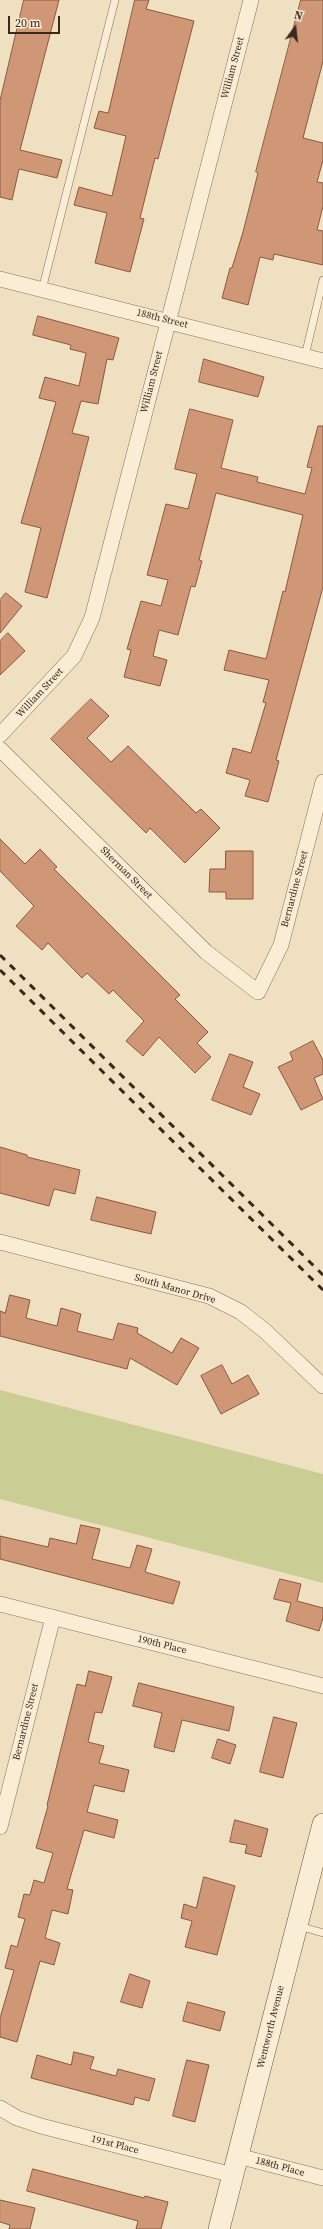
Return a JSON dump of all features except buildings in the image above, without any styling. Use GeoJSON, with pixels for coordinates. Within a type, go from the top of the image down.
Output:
{"type":"FeatureCollection","features":[{"type":"Feature","properties":{"kind":"street","name":"William Street"},"geometry":{"type":"LineString","coordinates":[[0,735],[74,656],[92,618],[251,0]]}},
{"type":"Feature","properties":{"kind":"street","name":"188th Street"},"geometry":{"type":"LineString","coordinates":[[0,279],[323,360]]}},
{"type":"Feature","properties":{"kind":"street","name":"Sherman Street"},"geometry":{"type":"LineString","coordinates":[[0,749],[206,952],[258,992]]}},
{"type":"Feature","properties":{"kind":"street","name":"Bernardine Street"},"geometry":{"type":"LineString","coordinates":[[258,992],[281,945],[323,782]]}},
{"type":"Feature","properties":{"kind":"street","name":"South Manor Drive"},"geometry":{"type":"LineString","coordinates":[[0,1242],[209,1296],[241,1312],[259,1326],[323,1386]]}},
{"type":"Feature","properties":{"kind":"street","name":"190th Place"},"geometry":{"type":"LineString","coordinates":[[0,1604],[323,1686]]}},
{"type":"Feature","properties":{"kind":"street","name":"Bernardine Street"},"geometry":{"type":"LineString","coordinates":[[1,1820],[53,1617]]}},
{"type":"Feature","properties":{"kind":"street","name":"Wentworth Avenue"},"geometry":{"type":"LineString","coordinates":[[219,2229],[323,1824]]}},
{"type":"Feature","properties":{"kind":"street","name":"191st Place"},"geometry":{"type":"LineString","coordinates":[[0,2108],[16,2118],[41,2126],[235,2166]]}},
{"type":"Feature","properties":{"kind":"street","name":"188th Place"},"geometry":{"type":"LineString","coordinates":[[235,2166],[323,2178]]}},
{"type":"Feature","properties":{"kind":"lane"},"geometry":{"type":"LineString","coordinates":[[42,290],[115,0]]}},
{"type":"Feature","properties":{"kind":"lane"},"geometry":{"type":"LineString","coordinates":[[304,356],[323,280]]}},
{"type":"Feature","properties":{"kind":"lane"},"geometry":{"type":"LineString","coordinates":[[297,1926],[323,1933]]}},
{"type":"Feature","properties":{"kind":"green space"},"geometry":{"type":"Polygon","coordinates":[[[0,1390],[323,1474],[323,1583],[0,1499],[0,1390]]]}},
{"type":"Feature","properties":{"kind":"railway"},"geometry":{"type":"LineString","coordinates":[[0,955],[323,1275]]}},
{"type":"Feature","properties":{"kind":"railway"},"geometry":{"type":"LineString","coordinates":[[0,970],[323,1290]]}}]}
